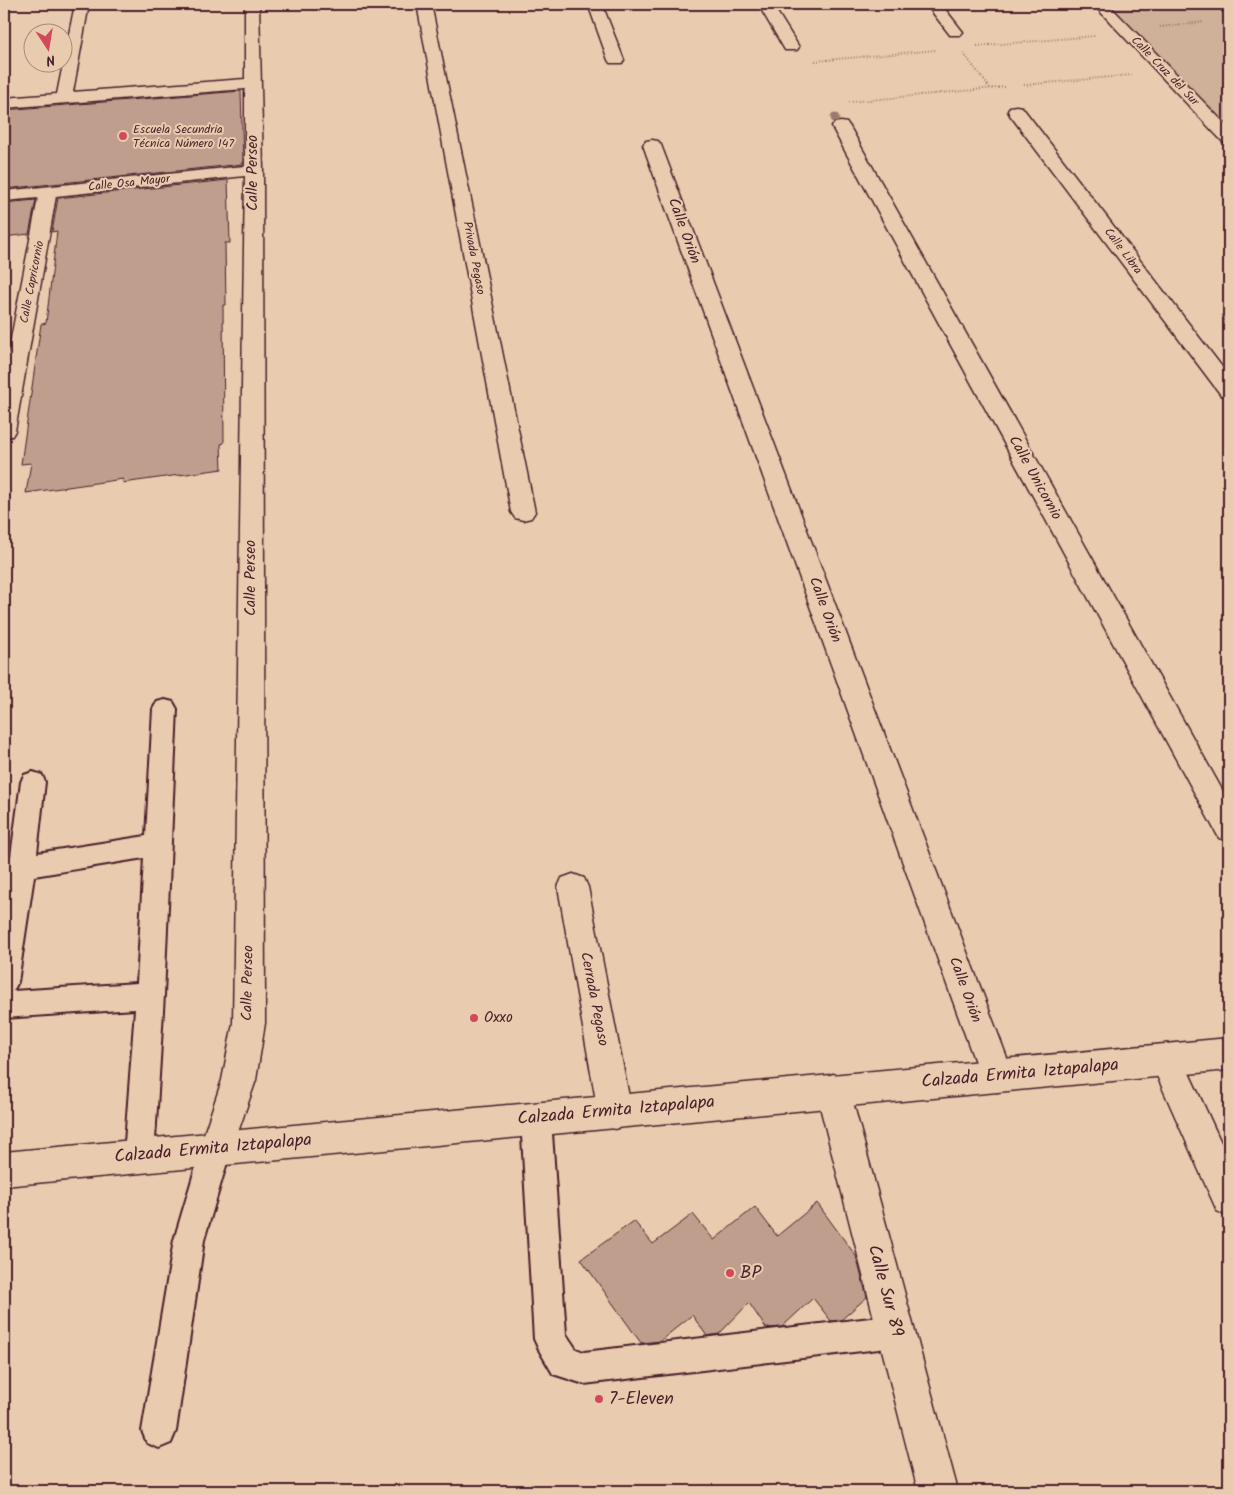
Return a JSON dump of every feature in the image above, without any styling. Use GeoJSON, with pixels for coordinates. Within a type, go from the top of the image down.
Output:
{"type":"FeatureCollection","features":[{"type":"Feature","properties":{"kind":"street"},"geometry":{"type":"LineString","coordinates":[[64,99],[82,4]]}},
{"type":"Feature","properties":{"kind":"street","name":"Calle Perseo"},"geometry":{"type":"LineString","coordinates":[[216,1149],[239,1080],[249,1024],[254,170],[252,4]]}},
{"type":"Feature","properties":{"kind":"street","name":"Privada Pegaso"},"geometry":{"type":"LineString","coordinates":[[424,4],[524,512]]}},
{"type":"Feature","properties":{"kind":"street"},"geometry":{"type":"LineString","coordinates":[[595,4],[616,60]]}},
{"type":"Feature","properties":{"kind":"street"},"geometry":{"type":"LineString","coordinates":[[765,4],[790,47]]}},
{"type":"Feature","properties":{"kind":"street"},"geometry":{"type":"LineString","coordinates":[[933,4],[955,32]]}},
{"type":"Feature","properties":{"kind":"street","name":"Calle Cruz del Sur"},"geometry":{"type":"LineString","coordinates":[[1100,4],[1229,138]]}},
{"type":"Feature","properties":{"kind":"street"},"geometry":{"type":"LineString","coordinates":[[1224,4],[1229,9]]}},
{"type":"Feature","properties":{"kind":"street"},"geometry":{"type":"LineString","coordinates":[[4,103],[253,83]]}},
{"type":"Feature","properties":{"kind":"street","name":"Calle Libra"},"geometry":{"type":"LineString","coordinates":[[1016,111],[1229,390]]}},
{"type":"Feature","properties":{"kind":"street","name":"Calle Unicornio"},"geometry":{"type":"LineString","coordinates":[[840,128],[1229,829]]}},
{"type":"Feature","properties":{"kind":"street","name":"Calle Orión"},"geometry":{"type":"LineString","coordinates":[[652,145],[997,1076]]}},
{"type":"Feature","properties":{"kind":"street","name":"Calle Osa Mayor"},"geometry":{"type":"LineString","coordinates":[[4,196],[254,170]]}},
{"type":"Feature","properties":{"kind":"street","name":"Calle Capricornio"},"geometry":{"type":"LineString","coordinates":[[4,431],[48,192]]}},
{"type":"Feature","properties":{"kind":"street","name":"Cerrada Pegaso"},"geometry":{"type":"LineString","coordinates":[[573,887],[615,1112]]}},
{"type":"Feature","properties":{"kind":"street","name":"Calzada Ermita Iztapalapa"},"geometry":{"type":"LineString","coordinates":[[4,1169],[1229,1054]]}},
{"type":"Feature","properties":{"kind":"street"},"geometry":{"type":"LineString","coordinates":[[1166,1060],[1229,1199]]}},
{"type":"Feature","properties":{"kind":"street","name":"Calle Sur 89"},"geometry":{"type":"LineString","coordinates":[[833,1091],[938,1491]]}},
{"type":"Feature","properties":{"kind":"lane"},"geometry":{"type":"LineString","coordinates":[[139,1156],[150,995],[165,708]]}},
{"type":"Feature","properties":{"kind":"lane"},"geometry":{"type":"LineString","coordinates":[[4,982],[14,867],[33,782]]}},
{"type":"Feature","properties":{"kind":"lane"},"geometry":{"type":"LineString","coordinates":[[14,867],[158,845]]}},
{"type":"Feature","properties":{"kind":"lane"},"geometry":{"type":"LineString","coordinates":[[4,1005],[150,995]]}},
{"type":"Feature","properties":{"kind":"lane"},"geometry":{"type":"LineString","coordinates":[[536,1119],[550,1339],[565,1362],[584,1368],[896,1331]]}},
{"type":"Feature","properties":{"kind":"lane"},"geometry":{"type":"LineString","coordinates":[[159,1431],[189,1240],[216,1149]]}},
{"type":"Feature","properties":{"kind":"path"},"geometry":{"type":"LineString","coordinates":[[1126,30],[1210,22]]}},
{"type":"Feature","properties":{"kind":"path"},"geometry":{"type":"LineString","coordinates":[[960,48],[990,88]]}},
{"type":"Feature","properties":{"kind":"path"},"geometry":{"type":"LineString","coordinates":[[1019,85],[1165,72]]}},
{"type":"Feature","properties":{"kind":"path"},"geometry":{"type":"LineString","coordinates":[[840,128],[827,104],[1009,86]]}},
{"type":"Feature","properties":{"kind":"shaded area"},"geometry":{"type":"Polygon","coordinates":[[[1106,4],[1214,4],[1229,19],[1229,131],[1106,4]]]}},
{"type":"Feature","properties":{"kind":"building","name":"Escuela Secundria Técnica Número 147"},"geometry":{"type":"Polygon","coordinates":[[[241,91],[243,164],[4,189],[4,110],[241,91]]]}},
{"type":"Feature","properties":{"kind":"building"},"geometry":{"type":"Polygon","coordinates":[[[228,180],[230,243],[225,243],[226,305],[223,305],[224,443],[221,444],[222,469],[123,483],[123,479],[26,493],[31,463],[21,464],[41,324],[46,323],[57,231],[52,232],[58,198],[228,180]]]}},
{"type":"Feature","properties":{"kind":"building"},"geometry":{"type":"Polygon","coordinates":[[[36,200],[29,234],[4,237],[4,203],[36,200]]]}},
{"type":"Feature","properties":{"kind":"building","name":"BP"},"geometry":{"type":"Polygon","coordinates":[[[817,1203],[856,1256],[867,1297],[841,1320],[831,1321],[813,1298],[782,1327],[766,1328],[749,1303],[719,1334],[707,1336],[692,1315],[660,1341],[641,1343],[581,1259],[634,1221],[653,1244],[693,1214],[714,1240],[755,1207],[777,1236],[817,1203]]]}},
{"type":"Feature","properties":{"kind":"place","name":"Escuela Secundria Técnica Número 147"},"geometry":{"type":"Point","coordinates":[123,136]}},
{"type":"Feature","properties":{"kind":"place","name":"Oxxo"},"geometry":{"type":"Point","coordinates":[474,1018]}},
{"type":"Feature","properties":{"kind":"place","name":"BP"},"geometry":{"type":"Point","coordinates":[730,1273]}},
{"type":"Feature","properties":{"kind":"place","name":"7-Eleven"},"geometry":{"type":"Point","coordinates":[599,1399]}}]}
